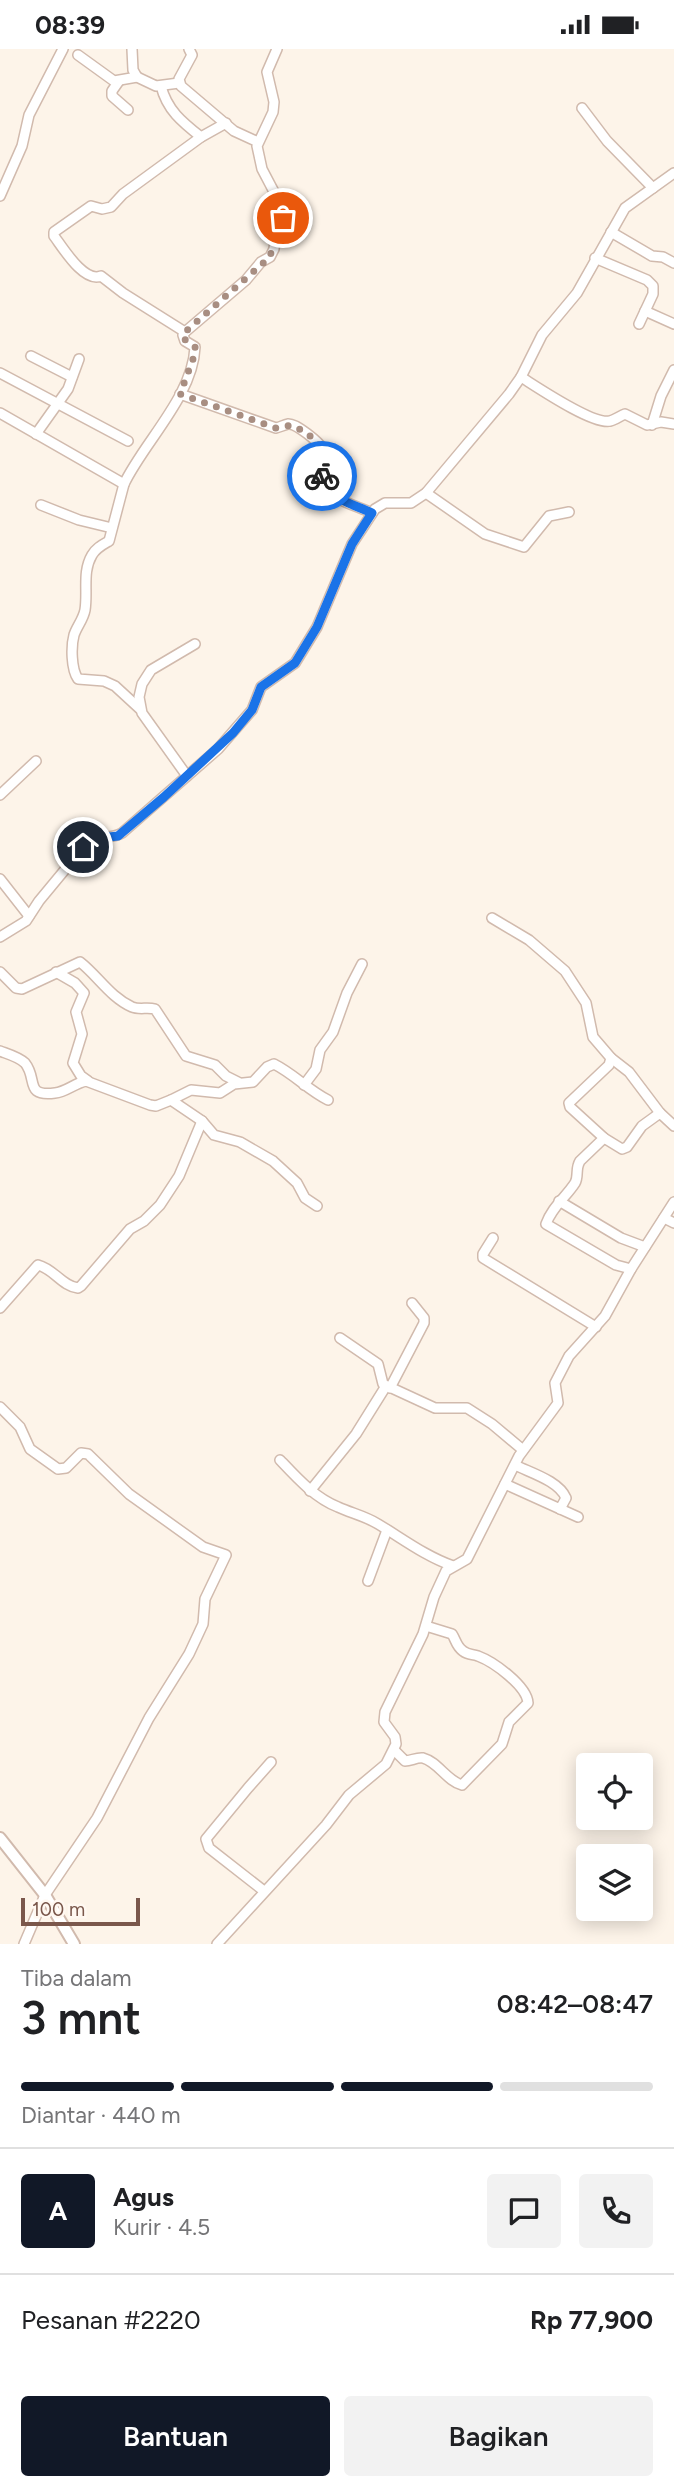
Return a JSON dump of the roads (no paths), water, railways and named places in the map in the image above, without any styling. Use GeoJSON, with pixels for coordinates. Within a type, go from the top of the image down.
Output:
{"type":"FeatureCollection","features":[{"type":"Feature","properties":{"kind":"street"},"geometry":{"type":"LineString","coordinates":[[0,196],[22,146],[29,115],[63,49]]}},
{"type":"Feature","properties":{"kind":"street"},"geometry":{"type":"LineString","coordinates":[[132,49],[133,71],[138,77],[149,84],[161,86],[179,83],[240,135],[258,142]]}},
{"type":"Feature","properties":{"kind":"street"},"geometry":{"type":"LineString","coordinates":[[187,776],[140,709],[115,686],[104,681],[78,679],[74,671],[74,635],[85,610],[86,572],[94,551],[109,541],[124,484],[180,394],[196,351],[195,347],[183,338],[185,332],[246,280],[272,253],[283,218],[283,209],[262,169],[258,142],[273,112],[274,102],[267,72],[277,49]]}},
{"type":"Feature","properties":{"kind":"street"},"geometry":{"type":"LineString","coordinates":[[179,83],[191,50]]}},
{"type":"Feature","properties":{"kind":"street"},"geometry":{"type":"LineString","coordinates":[[78,55],[109,79],[119,81],[138,77]]}},
{"type":"Feature","properties":{"kind":"street"},"geometry":{"type":"LineString","coordinates":[[119,81],[111,92],[112,96],[128,110]]}},
{"type":"Feature","properties":{"kind":"street"},"geometry":{"type":"LineString","coordinates":[[161,86],[171,111],[201,137]]}},
{"type":"Feature","properties":{"kind":"street"},"geometry":{"type":"LineString","coordinates":[[582,108],[607,141],[653,188]]}},
{"type":"Feature","properties":{"kind":"street"},"geometry":{"type":"LineString","coordinates":[[185,332],[122,293],[101,276],[90,277],[71,260],[54,232],[91,206],[102,209],[111,207],[123,194],[201,137],[226,123]]}},
{"type":"Feature","properties":{"kind":"street"},"geometry":{"type":"LineString","coordinates":[[0,937],[23,923],[91,839],[113,837],[122,833],[218,749],[252,710],[261,687],[290,669],[317,627],[352,544],[372,513],[386,503],[411,503],[426,493],[521,377],[542,335],[577,293],[628,204],[674,173]]}},
{"type":"Feature","properties":{"kind":"street"},"geometry":{"type":"LineString","coordinates":[[611,232],[652,256],[663,257],[674,263]]}},
{"type":"Feature","properties":{"kind":"street"},"geometry":{"type":"LineString","coordinates":[[596,258],[650,282],[654,290],[639,324]]}},
{"type":"Feature","properties":{"kind":"street"},"geometry":{"type":"LineString","coordinates":[[645,311],[674,324]]}},
{"type":"Feature","properties":{"kind":"street"},"geometry":{"type":"LineString","coordinates":[[32,356],[72,377]]}},
{"type":"Feature","properties":{"kind":"street"},"geometry":{"type":"LineString","coordinates":[[36,434],[55,404],[66,393],[79,359]]}},
{"type":"Feature","properties":{"kind":"street"},"geometry":{"type":"LineString","coordinates":[[652,425],[674,370]]}},
{"type":"Feature","properties":{"kind":"street"},"geometry":{"type":"LineString","coordinates":[[0,373],[128,441]]}},
{"type":"Feature","properties":{"kind":"street"},"geometry":{"type":"LineString","coordinates":[[521,377],[571,408],[603,421],[611,421],[625,414],[643,424],[674,424]]}},
{"type":"Feature","properties":{"kind":"street"},"geometry":{"type":"LineString","coordinates":[[180,394],[276,428],[290,424],[296,426],[323,449],[322,478],[327,490],[338,498],[372,513]]}},
{"type":"Feature","properties":{"kind":"street"},"geometry":{"type":"LineString","coordinates":[[0,413],[124,484]]}},
{"type":"Feature","properties":{"kind":"street"},"geometry":{"type":"LineString","coordinates":[[426,493],[485,534],[524,547],[549,516],[569,512]]}},
{"type":"Feature","properties":{"kind":"street"},"geometry":{"type":"LineString","coordinates":[[41,505],[79,520],[112,528]]}},
{"type":"Feature","properties":{"kind":"street"},"geometry":{"type":"LineString","coordinates":[[140,709],[140,690],[148,675],[195,644]]}},
{"type":"Feature","properties":{"kind":"street"},"geometry":{"type":"LineString","coordinates":[[0,795],[36,761]]}},
{"type":"Feature","properties":{"kind":"street"},"geometry":{"type":"LineString","coordinates":[[0,879],[29,916]]}},
{"type":"Feature","properties":{"kind":"street"},"geometry":{"type":"LineString","coordinates":[[492,918],[529,940],[565,971],[586,1003],[593,1037],[611,1058],[629,1072],[660,1113],[674,1126]]}},
{"type":"Feature","properties":{"kind":"street"},"geometry":{"type":"LineString","coordinates":[[0,972],[18,989],[80,961],[107,990],[130,1006],[138,1009],[150,1007],[158,1011],[186,1056],[215,1065],[226,1076],[238,1082],[253,1082],[267,1067],[274,1064],[290,1072],[304,1085],[328,1100]]}},
{"type":"Feature","properties":{"kind":"street"},"geometry":{"type":"LineString","coordinates":[[304,1085],[314,1073],[318,1054],[333,1032],[345,998],[362,964]]}},
{"type":"Feature","properties":{"kind":"street"},"geometry":{"type":"LineString","coordinates":[[56,972],[75,983],[84,993],[75,1017],[82,1034],[73,1063],[80,1076],[150,1105],[160,1104],[197,1089],[220,1093],[238,1082]]}},
{"type":"Feature","properties":{"kind":"street"},"geometry":{"type":"LineString","coordinates":[[0,1051],[26,1064],[33,1088],[40,1093],[57,1093],[82,1081],[91,1082]]}},
{"type":"Feature","properties":{"kind":"street"},"geometry":{"type":"LineString","coordinates":[[611,1058],[609,1065],[569,1105],[604,1138],[620,1148],[625,1148],[642,1126],[660,1113]]}},
{"type":"Feature","properties":{"kind":"street"},"geometry":{"type":"LineString","coordinates":[[171,1100],[202,1121],[214,1135],[240,1142],[273,1161],[298,1183],[305,1198],[317,1206]]}},
{"type":"Feature","properties":{"kind":"street"},"geometry":{"type":"LineString","coordinates":[[0,1308],[38,1265],[45,1266],[70,1287],[81,1286],[130,1229],[144,1221],[160,1205],[177,1181],[202,1121]]}},
{"type":"Feature","properties":{"kind":"street"},"geometry":{"type":"LineString","coordinates":[[604,1138],[580,1161],[576,1182],[559,1201],[547,1221],[547,1226],[616,1265],[631,1269]]}},
{"type":"Feature","properties":{"kind":"street"},"geometry":{"type":"LineString","coordinates":[[559,1201],[621,1238],[645,1247]]}},
{"type":"Feature","properties":{"kind":"street"},"geometry":{"type":"LineString","coordinates":[[217,1944],[326,1825],[349,1795],[386,1764],[394,1750],[395,1737],[384,1722],[384,1717],[426,1626],[434,1597],[446,1571],[467,1559],[523,1450],[558,1403],[555,1383],[569,1356],[605,1316],[674,1202]]}},
{"type":"Feature","properties":{"kind":"street"},"geometry":{"type":"LineString","coordinates":[[664,1218],[674,1223]]}},
{"type":"Feature","properties":{"kind":"street"},"geometry":{"type":"LineString","coordinates":[[492,1238],[483,1258],[596,1327]]}},
{"type":"Feature","properties":{"kind":"street"},"geometry":{"type":"LineString","coordinates":[[310,1491],[356,1434],[388,1387],[424,1323],[424,1318],[412,1303]]}},
{"type":"Feature","properties":{"kind":"street"},"geometry":{"type":"LineString","coordinates":[[340,1338],[378,1364],[383,1384],[435,1408],[467,1408],[492,1424],[523,1450]]}},
{"type":"Feature","properties":{"kind":"street"},"geometry":{"type":"LineString","coordinates":[[0,1407],[20,1427],[30,1449],[58,1469],[66,1468],[81,1453],[88,1454],[129,1495],[203,1547],[226,1555],[205,1599],[203,1624],[190,1654],[149,1718],[97,1818],[45,1895],[24,1944]]}},
{"type":"Feature","properties":{"kind":"street"},"geometry":{"type":"LineString","coordinates":[[280,1459],[310,1491],[412,1543],[424,1555],[453,1566]]}},
{"type":"Feature","properties":{"kind":"street"},"geometry":{"type":"LineString","coordinates":[[515,1465],[564,1492],[566,1498],[560,1509]]}},
{"type":"Feature","properties":{"kind":"street"},"geometry":{"type":"LineString","coordinates":[[505,1484],[578,1517]]}},
{"type":"Feature","properties":{"kind":"street"},"geometry":{"type":"LineString","coordinates":[[368,1581],[387,1530]]}},
{"type":"Feature","properties":{"kind":"street"},"geometry":{"type":"LineString","coordinates":[[394,1750],[405,1761],[426,1759],[462,1785],[502,1744],[509,1722],[528,1703],[527,1697],[505,1672],[479,1656],[465,1653],[456,1645],[452,1634],[426,1626]]}},
{"type":"Feature","properties":{"kind":"street"},"geometry":{"type":"LineString","coordinates":[[264,1891],[209,1848],[206,1839],[271,1762]]}},
{"type":"Feature","properties":{"kind":"street"},"geometry":{"type":"LineString","coordinates":[[0,1838],[45,1895],[74,1944]]}}]}
